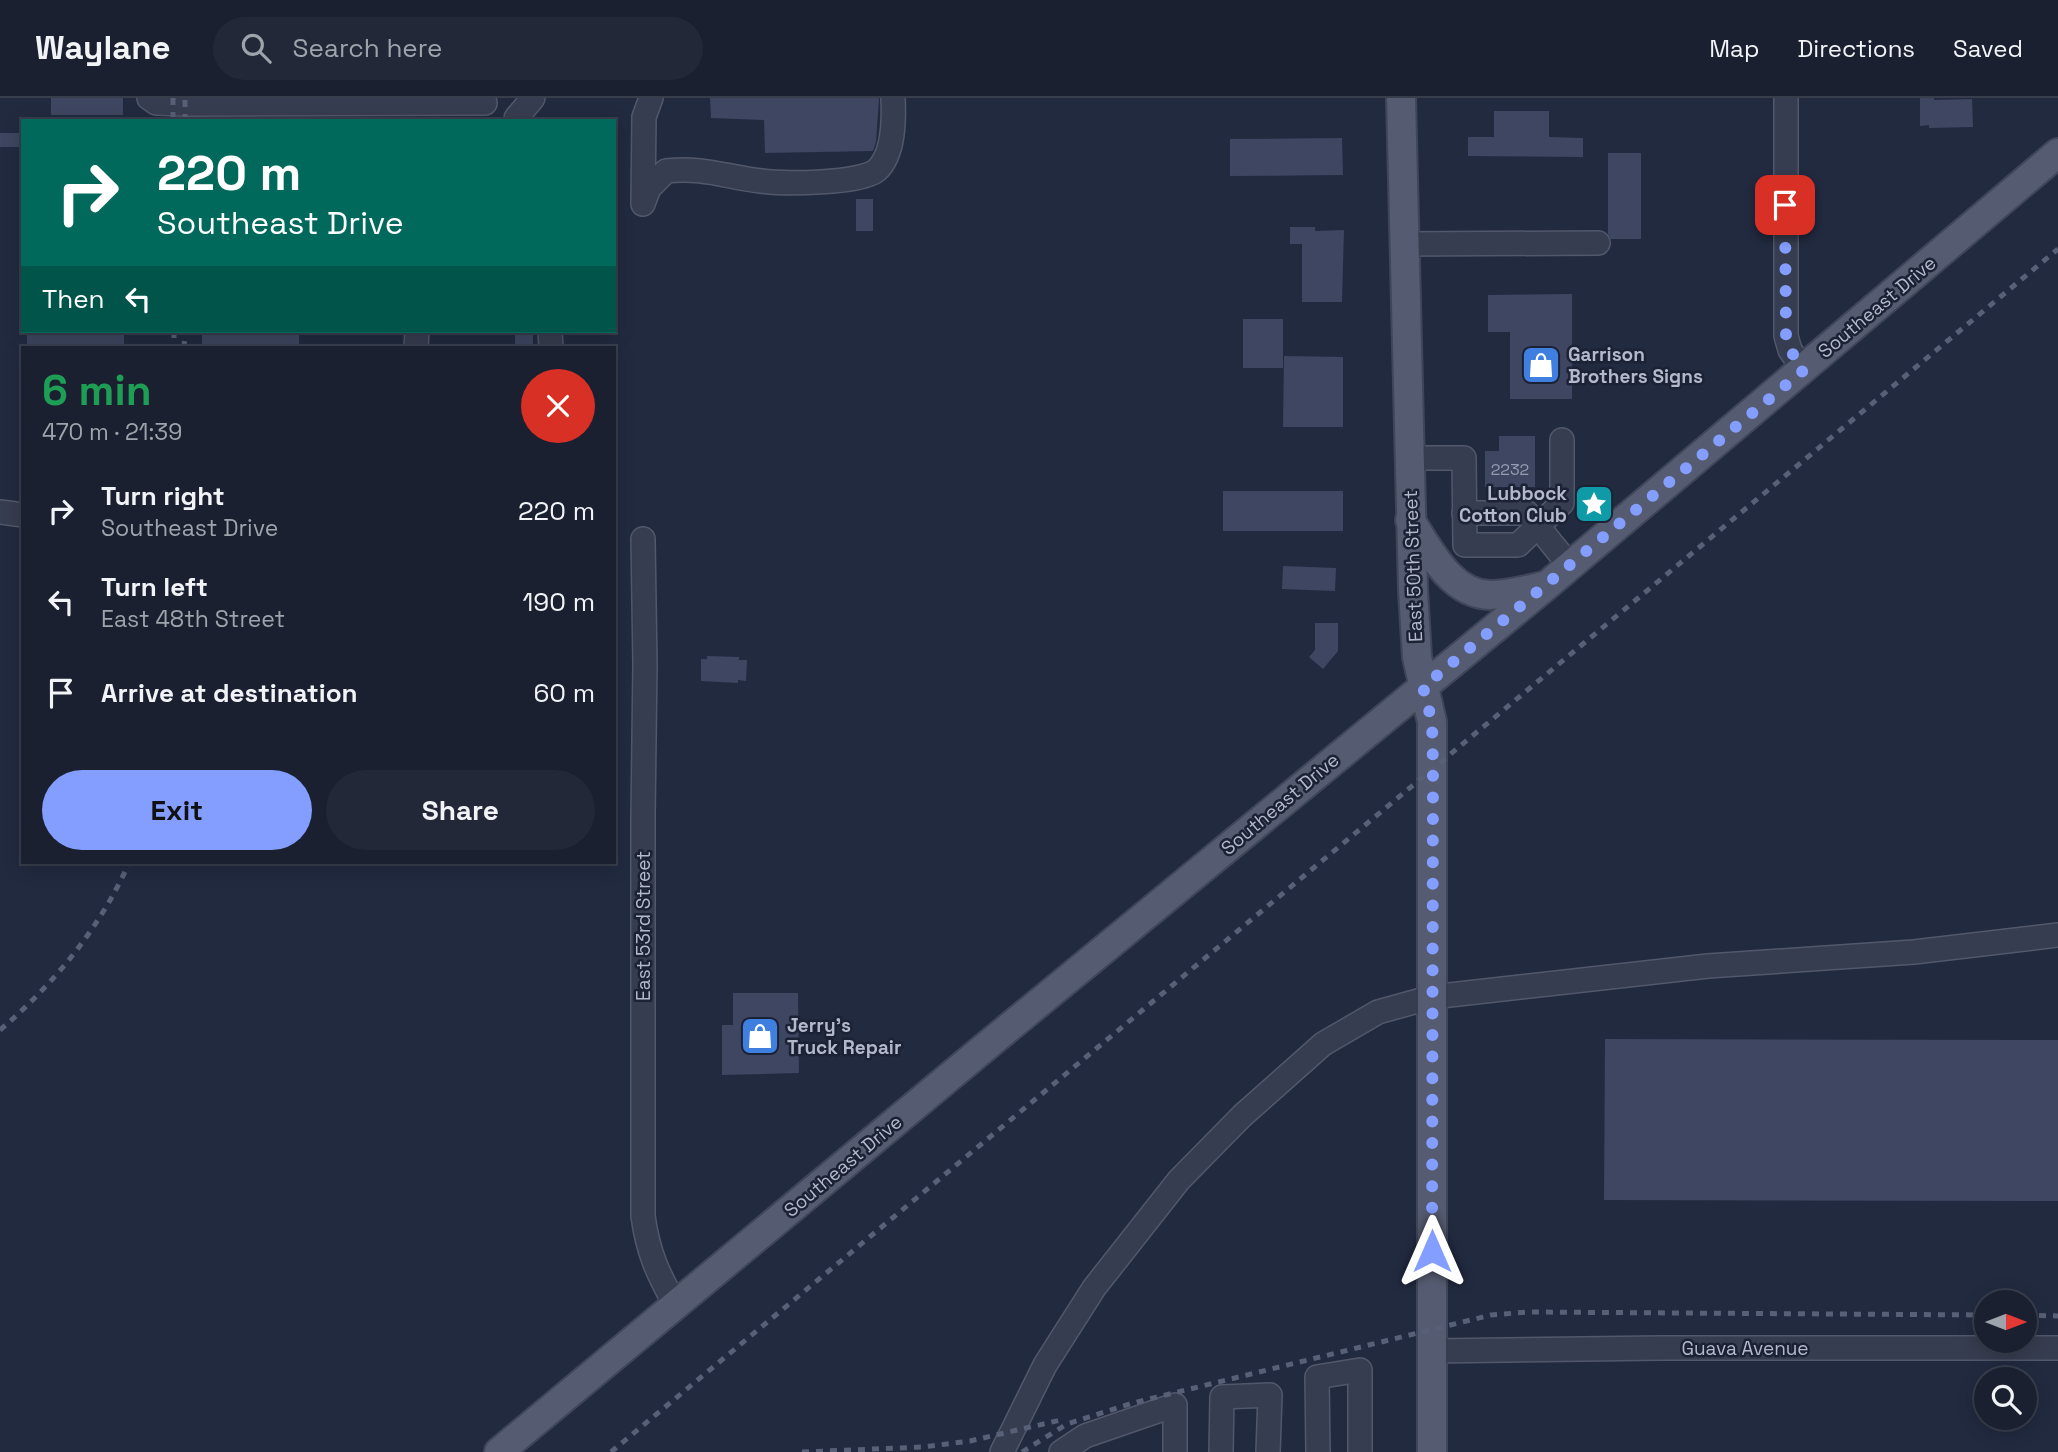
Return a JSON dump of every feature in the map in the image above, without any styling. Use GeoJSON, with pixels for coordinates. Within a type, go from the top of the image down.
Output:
{"type":"FeatureCollection","features":[{"type":"Feature","properties":{"kind":"main road","name":"East 50th Street"},"geometry":{"type":"LineString","coordinates":[[1402,98],[1410,520],[1417,657],[1432,722],[1433,1452]]}},
{"type":"Feature","properties":{"kind":"main road","name":"Southeast Drive"},"geometry":{"type":"LineString","coordinates":[[499,1452],[990,1043],[1546,586],[2058,153]]}},
{"type":"Feature","properties":{"kind":"main road"},"geometry":{"type":"LineString","coordinates":[[1410,520],[1446,572],[1464,587],[1487,595],[1546,586]]}},
{"type":"Feature","properties":{"kind":"street"},"geometry":{"type":"LineString","coordinates":[[149,98],[156,103],[173,104],[483,107]]}},
{"type":"Feature","properties":{"kind":"street"},"geometry":{"type":"LineString","coordinates":[[515,112],[533,98]]}},
{"type":"Feature","properties":{"kind":"street"},"geometry":{"type":"LineString","coordinates":[[651,98],[644,117],[643,204],[649,188],[666,170],[707,170],[761,181],[794,182],[828,181],[875,172],[889,148],[893,98]]}},
{"type":"Feature","properties":{"kind":"street"},"geometry":{"type":"LineString","coordinates":[[1786,98],[1786,336],[1790,350],[1804,370]]}},
{"type":"Feature","properties":{"kind":"street"},"geometry":{"type":"LineString","coordinates":[[1404,244],[1598,243]]}},
{"type":"Feature","properties":{"kind":"street"},"geometry":{"type":"LineString","coordinates":[[1409,458],[1464,458],[1465,545],[1518,545],[1562,503],[1562,440]]}},
{"type":"Feature","properties":{"kind":"street"},"geometry":{"type":"LineString","coordinates":[[0,512],[21,514]]}},
{"type":"Feature","properties":{"kind":"street"},"geometry":{"type":"LineString","coordinates":[[1464,513],[1527,513],[1570,566]]}},
{"type":"Feature","properties":{"kind":"street","name":"East 53rd Street"},"geometry":{"type":"LineString","coordinates":[[643,539],[643,1216],[646,1242],[654,1268],[676,1306]]}},
{"type":"Feature","properties":{"kind":"street"},"geometry":{"type":"LineString","coordinates":[[1002,1452],[1045,1365],[1094,1288],[1179,1180],[1243,1115],[1323,1044],[1378,1013],[1432,998],[1707,966],[1914,952],[2058,935]]}},
{"type":"Feature","properties":{"kind":"street","name":"Guava Avenue"},"geometry":{"type":"LineString","coordinates":[[1433,1351],[2058,1348]]}},
{"type":"Feature","properties":{"kind":"street"},"geometry":{"type":"LineString","coordinates":[[1318,1452],[1317,1377],[1360,1370],[1360,1452]]}},
{"type":"Feature","properties":{"kind":"street"},"geometry":{"type":"LineString","coordinates":[[1221,1452],[1222,1397],[1270,1395],[1268,1452]]}},
{"type":"Feature","properties":{"kind":"street"},"geometry":{"type":"LineString","coordinates":[[1061,1452],[1086,1436],[1175,1405],[1175,1452]]}},
{"type":"Feature","properties":{"kind":"building"},"geometry":{"type":"Polygon","coordinates":[[[51,98],[123,98],[123,115],[51,115],[51,98]]]}},
{"type":"Feature","properties":{"kind":"building"},"geometry":{"type":"Polygon","coordinates":[[[710,98],[879,98],[876,142],[873,151],[765,153],[764,120],[711,118],[710,98]]]}},
{"type":"Feature","properties":{"kind":"building"},"geometry":{"type":"Polygon","coordinates":[[[1920,98],[1972,99],[1973,127],[1920,126],[1920,98]]]}},
{"type":"Feature","properties":{"kind":"building"},"geometry":{"type":"Polygon","coordinates":[[[1494,111],[1549,111],[1549,137],[1583,138],[1583,157],[1468,156],[1468,137],[1494,137],[1494,111]]]}},
{"type":"Feature","properties":{"kind":"building"},"geometry":{"type":"Polygon","coordinates":[[[0,133],[21,133],[21,147],[0,147],[0,133]]]}},
{"type":"Feature","properties":{"kind":"building"},"geometry":{"type":"Polygon","coordinates":[[[1342,138],[1343,175],[1230,176],[1230,139],[1342,138]]]}},
{"type":"Feature","properties":{"kind":"building"},"geometry":{"type":"Polygon","coordinates":[[[1608,153],[1641,153],[1641,239],[1611,239],[1608,234],[1608,153]]]}},
{"type":"Feature","properties":{"kind":"building"},"geometry":{"type":"Polygon","coordinates":[[[856,199],[873,199],[873,231],[856,231],[856,199]]]}},
{"type":"Feature","properties":{"kind":"building"},"geometry":{"type":"Polygon","coordinates":[[[1290,227],[1315,227],[1315,231],[1344,230],[1342,302],[1302,302],[1302,244],[1290,244],[1290,227]]]}},
{"type":"Feature","properties":{"kind":"building","name":"Garrison Brothers Signs"},"geometry":{"type":"Polygon","coordinates":[[[1572,294],[1572,399],[1510,399],[1510,332],[1488,332],[1488,295],[1572,294]]]}},
{"type":"Feature","properties":{"kind":"building"},"geometry":{"type":"Polygon","coordinates":[[[1243,319],[1283,319],[1283,368],[1243,368],[1243,319]]]}},
{"type":"Feature","properties":{"kind":"building"},"geometry":{"type":"Polygon","coordinates":[[[27,333],[124,333],[124,346],[27,346],[27,333]]]}},
{"type":"Feature","properties":{"kind":"building"},"geometry":{"type":"Polygon","coordinates":[[[202,333],[299,333],[299,346],[202,346],[202,333]]]}},
{"type":"Feature","properties":{"kind":"building"},"geometry":{"type":"Polygon","coordinates":[[[515,333],[533,333],[533,346],[515,346],[515,333]]]}},
{"type":"Feature","properties":{"kind":"building"},"geometry":{"type":"Polygon","coordinates":[[[1284,356],[1343,357],[1343,427],[1283,427],[1284,356]]]}},
{"type":"Feature","properties":{"kind":"building"},"geometry":{"type":"Polygon","coordinates":[[[1499,436],[1535,436],[1535,487],[1485,487],[1485,451],[1499,451],[1499,436]]]}},
{"type":"Feature","properties":{"kind":"building"},"geometry":{"type":"Polygon","coordinates":[[[1223,491],[1343,491],[1343,531],[1223,531],[1223,491]]]}},
{"type":"Feature","properties":{"kind":"building"},"geometry":{"type":"Polygon","coordinates":[[[1283,566],[1336,568],[1335,591],[1282,589],[1283,566]]]}},
{"type":"Feature","properties":{"kind":"building"},"geometry":{"type":"Polygon","coordinates":[[[1315,623],[1338,623],[1338,651],[1323,669],[1309,657],[1315,650],[1315,623]]]}},
{"type":"Feature","properties":{"kind":"building"},"geometry":{"type":"Polygon","coordinates":[[[707,656],[739,657],[739,660],[747,660],[746,681],[701,681],[701,659],[707,659],[707,656]]]}},
{"type":"Feature","properties":{"kind":"building","name":"Jerry's Truck Repair"},"geometry":{"type":"Polygon","coordinates":[[[733,993],[798,993],[799,1073],[722,1075],[722,1025],[733,1025],[733,993]]]}},
{"type":"Feature","properties":{"kind":"building"},"geometry":{"type":"Polygon","coordinates":[[[1605,1039],[2058,1040],[2058,1201],[1604,1200],[1605,1039]]]}},
{"type":"Feature","properties":{"kind":"railway"},"geometry":{"type":"LineString","coordinates":[[173,98],[173,119]]}},
{"type":"Feature","properties":{"kind":"railway"},"geometry":{"type":"LineString","coordinates":[[185,98],[185,119]]}},
{"type":"Feature","properties":{"kind":"railway"},"geometry":{"type":"LineString","coordinates":[[611,1452],[2058,249]]}},
{"type":"Feature","properties":{"kind":"railway"},"geometry":{"type":"LineString","coordinates":[[174,333],[174,346]]}},
{"type":"Feature","properties":{"kind":"railway"},"geometry":{"type":"LineString","coordinates":[[184,346],[185,333]]}},
{"type":"Feature","properties":{"kind":"railway"},"geometry":{"type":"LineString","coordinates":[[0,1030],[39,994],[74,954],[104,910],[128,864]]}},
{"type":"Feature","properties":{"kind":"railway"},"geometry":{"type":"LineString","coordinates":[[1022,1452],[1067,1424],[1133,1403],[1491,1315],[1528,1312],[1974,1315]]}},
{"type":"Feature","properties":{"kind":"railway"},"geometry":{"type":"LineString","coordinates":[[2037,1315],[2058,1316]]}},
{"type":"Feature","properties":{"kind":"railway"},"geometry":{"type":"LineString","coordinates":[[802,1452],[923,1447],[970,1441],[1065,1419]]}},
{"type":"Feature","properties":{"kind":"place","name":"Garrison Brothers Signs"},"geometry":{"type":"Point","coordinates":[1541,365]}},
{"type":"Feature","properties":{"kind":"place","name":"Lubbock Cotton Club"},"geometry":{"type":"Point","coordinates":[1594,504]}},
{"type":"Feature","properties":{"kind":"place","name":"Jerry's Truck Repair"},"geometry":{"type":"Point","coordinates":[760,1036]}},
{"type":"Feature","properties":{"kind":"route"},"geometry":{"type":"LineString","coordinates":[[1432,1251],[1433,767],[1432,722],[1423,687],[1804,370],[1790,350],[1786,336],[1785,205]]}}]}
